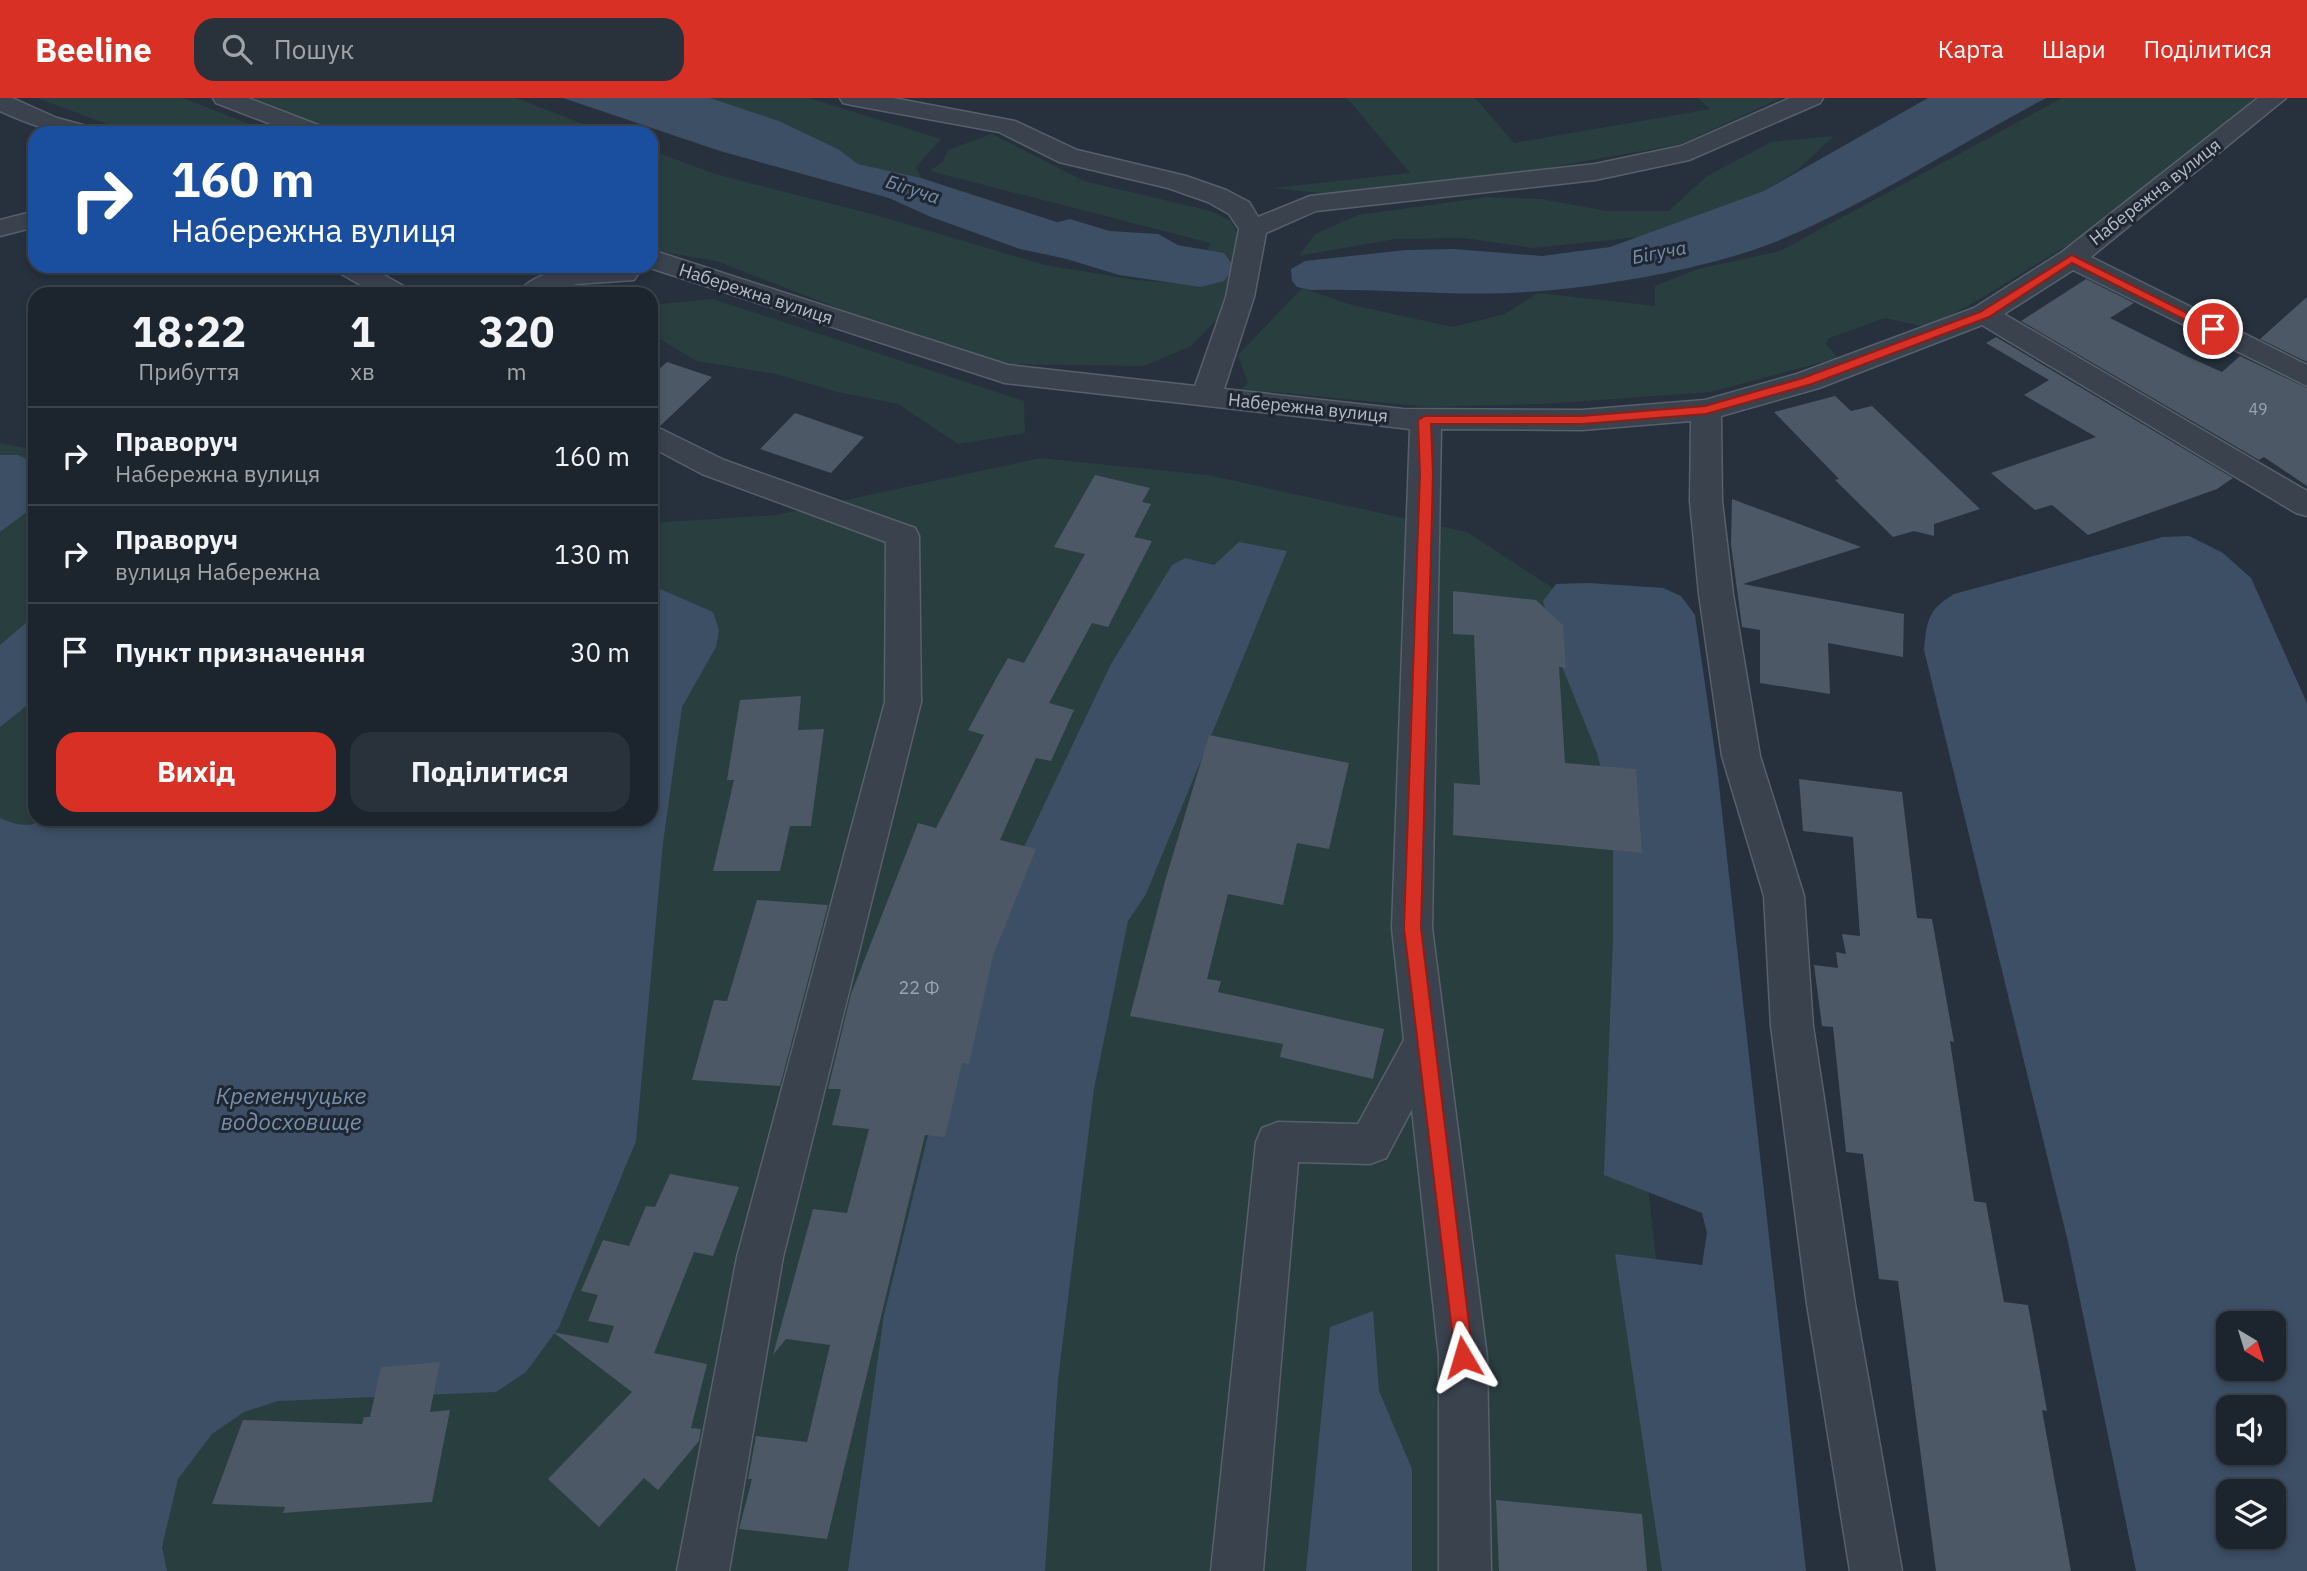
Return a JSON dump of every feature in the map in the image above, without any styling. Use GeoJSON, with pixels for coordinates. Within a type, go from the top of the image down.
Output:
{"type":"FeatureCollection","features":[{"type":"Feature","properties":{"kind":"street"},"geometry":{"type":"LineString","coordinates":[[225,98],[299,126]]}},
{"type":"Feature","properties":{"kind":"street"},"geometry":{"type":"LineString","coordinates":[[852,98],[1006,126],[1068,156],[1177,182],[1217,196],[1239,208],[1253,238],[1241,297],[1206,397]]}},
{"type":"Feature","properties":{"kind":"street"},"geometry":{"type":"LineString","coordinates":[[1253,238],[1310,204],[1595,173],[1689,152],[1811,98]]}},
{"type":"Feature","properties":{"kind":"street","name":"Набережна вулиця"},"geometry":{"type":"LineString","coordinates":[[658,261],[1005,374],[1425,420],[1582,420],[1706,410],[1808,381],[1984,314],[2072,258],[2274,98]]}},
{"type":"Feature","properties":{"kind":"street"},"geometry":{"type":"LineString","coordinates":[[1006,126],[1016,101]]}},
{"type":"Feature","properties":{"kind":"street"},"geometry":{"type":"LineString","coordinates":[[0,102],[59,126]]}},
{"type":"Feature","properties":{"kind":"street"},"geometry":{"type":"LineString","coordinates":[[0,228],[28,221]]}},
{"type":"Feature","properties":{"kind":"street"},"geometry":{"type":"LineString","coordinates":[[2072,258],[2307,377]]}},
{"type":"Feature","properties":{"kind":"street"},"geometry":{"type":"LineString","coordinates":[[360,273],[385,287]]}},
{"type":"Feature","properties":{"kind":"street"},"geometry":{"type":"LineString","coordinates":[[541,287],[546,283],[586,273]]}},
{"type":"Feature","properties":{"kind":"street"},"geometry":{"type":"LineString","coordinates":[[602,273],[621,278]]}},
{"type":"Feature","properties":{"kind":"street"},"geometry":{"type":"LineString","coordinates":[[1984,314],[2307,505]]}},
{"type":"Feature","properties":{"kind":"street"},"geometry":{"type":"LineString","coordinates":[[1706,410],[1706,501],[1716,594],[1741,756],[1784,896],[1794,1039],[1832,1304],[1876,1571]]}},
{"type":"Feature","properties":{"kind":"street"},"geometry":{"type":"LineString","coordinates":[[1425,420],[1426,474],[1412,928],[1463,1357],[1465,1571]]}},
{"type":"Feature","properties":{"kind":"street"},"geometry":{"type":"LineString","coordinates":[[658,438],[713,467],[903,536],[903,702],[760,1257],[703,1571]]}},
{"type":"Feature","properties":{"kind":"street"},"geometry":{"type":"LineString","coordinates":[[1237,1571],[1278,1142],[1370,1144],[1424,1044]]}},
{"type":"Feature","properties":{"kind":"green space"},"geometry":{"type":"Polygon","coordinates":[[[37,98],[183,98],[255,126],[112,126],[37,98]]]}},
{"type":"Feature","properties":{"kind":"green space"},"geometry":{"type":"Polygon","coordinates":[[[250,98],[516,98],[589,126],[322,126],[250,98]]]}},
{"type":"Feature","properties":{"kind":"green space"},"geometry":{"type":"Polygon","coordinates":[[[710,98],[809,98],[941,139],[916,167],[921,178],[858,164],[838,149],[779,121],[710,98]]]}},
{"type":"Feature","properties":{"kind":"green space"},"geometry":{"type":"Polygon","coordinates":[[[1347,98],[1475,98],[1514,143],[1710,109],[1698,98],[1781,98],[1681,144],[1541,169],[1330,194],[1272,188],[1410,173],[1347,98]]]}},
{"type":"Feature","properties":{"kind":"green space"},"geometry":{"type":"Polygon","coordinates":[[[2062,98],[2261,98],[2084,235],[1985,296],[1925,327],[1885,318],[1829,338],[1826,344],[1838,358],[1711,392],[1543,404],[1429,407],[1241,389],[1248,383],[1238,355],[1302,288],[1352,305],[1453,327],[1505,314],[1538,293],[1655,306],[1655,286],[1698,269],[1780,251],[2062,98]]]}},
{"type":"Feature","properties":{"kind":"green space"},"geometry":{"type":"Polygon","coordinates":[[[992,134],[1084,181],[1211,211],[1231,221],[1238,235],[1239,250],[1226,310],[1191,346],[1144,366],[1000,364],[905,334],[716,261],[658,251],[658,153],[715,174],[872,214],[1045,265],[1136,280],[1198,285],[1210,243],[930,171],[943,161],[948,150],[992,134]]]}},
{"type":"Feature","properties":{"kind":"green space"},"geometry":{"type":"Polygon","coordinates":[[[1834,136],[1800,168],[1733,212],[1639,237],[1533,248],[1463,238],[1395,239],[1299,256],[1315,234],[1358,215],[1488,197],[1542,199],[1607,211],[1669,211],[1707,176],[1771,142],[1834,136]]]}},
{"type":"Feature","properties":{"kind":"green space"},"geometry":{"type":"Polygon","coordinates":[[[713,299],[1024,401],[1025,433],[958,444],[898,404],[837,392],[776,374],[696,361],[660,339],[658,304],[713,299]]]}},
{"type":"Feature","properties":{"kind":"green space"},"geometry":{"type":"Polygon","coordinates":[[[0,443],[28,449],[28,826],[658,826],[658,523],[776,515],[1040,458],[1208,475],[1467,532],[1568,598],[1610,736],[1640,1121],[1693,1571],[0,1571],[0,443]]]}},
{"type":"Feature","properties":{"kind":"water"},"geometry":{"type":"Polygon","coordinates":[[[563,98],[710,98],[779,121],[838,149],[858,164],[921,178],[1078,229],[1158,234],[1201,258],[1192,267],[1147,272],[1111,261],[1067,259],[1020,249],[931,217],[889,198],[720,151],[658,130],[658,126],[646,126],[563,98]]]}},
{"type":"Feature","properties":{"kind":"water"},"geometry":{"type":"Polygon","coordinates":[[[1928,98],[2046,98],[1910,175],[1806,229],[1744,253],[1683,269],[1617,282],[1554,290],[1499,293],[1310,290],[1297,287],[1292,281],[1291,269],[1305,261],[1406,250],[1454,249],[1542,256],[1610,247],[1764,191],[1928,98]]]}},
{"type":"Feature","properties":{"kind":"water"},"geometry":{"type":"Polygon","coordinates":[[[0,455],[18,455],[28,460],[28,511],[0,532],[0,455]]]}},
{"type":"Feature","properties":{"kind":"water"},"geometry":{"type":"Polygon","coordinates":[[[2189,536],[2223,553],[2251,578],[2307,703],[2307,1571],[2136,1571],[2068,1242],[1924,650],[1930,616],[1954,594],[2163,537],[2189,536]]]}},
{"type":"Feature","properties":{"kind":"water"},"geometry":{"type":"Polygon","coordinates":[[[1239,542],[1287,551],[1146,894],[1128,921],[1094,1089],[1058,1379],[1045,1571],[848,1571],[884,1315],[940,1086],[1024,847],[1111,664],[1172,565],[1185,558],[1214,565],[1239,542]]]}},
{"type":"Feature","properties":{"kind":"water"},"geometry":{"type":"Polygon","coordinates":[[[1589,583],[1663,588],[1681,596],[1695,615],[1717,767],[1806,1571],[1662,1571],[1615,1254],[1702,1265],[1707,1233],[1702,1213],[1604,1175],[1613,940],[1613,816],[1597,753],[1561,664],[1543,601],[1556,584],[1589,583]]]}},
{"type":"Feature","properties":{"kind":"water","name":"Кременчуцьке водосховище"},"geometry":{"type":"Polygon","coordinates":[[[658,588],[713,612],[719,630],[716,647],[682,707],[663,843],[636,1141],[559,1327],[526,1372],[496,1392],[278,1401],[244,1412],[212,1434],[178,1479],[162,1547],[167,1571],[0,1571],[0,818],[17,824],[658,826],[658,588]]]}},
{"type":"Feature","properties":{"kind":"water"},"geometry":{"type":"Polygon","coordinates":[[[28,621],[28,705],[0,727],[0,645],[28,621]]]}},
{"type":"Feature","properties":{"kind":"water"},"geometry":{"type":"Polygon","coordinates":[[[1373,1311],[1379,1391],[1412,1469],[1412,1571],[1306,1571],[1330,1327],[1373,1311]]]}},
{"type":"Feature","properties":{"kind":"building"},"geometry":{"type":"Polygon","coordinates":[[[2086,279],[2134,303],[2110,318],[2184,355],[2222,372],[2240,356],[2307,388],[2307,486],[2264,457],[2259,460],[2021,321],[2086,279]]]}},
{"type":"Feature","properties":{"kind":"building"},"geometry":{"type":"Polygon","coordinates":[[[2307,297],[2307,362],[2260,339],[2307,297]]]}},
{"type":"Feature","properties":{"kind":"building"},"geometry":{"type":"Polygon","coordinates":[[[1996,337],[2233,478],[2217,489],[2088,535],[2052,505],[2035,510],[1991,473],[2096,437],[2024,395],[2049,380],[1986,343],[1996,337]]]}},
{"type":"Feature","properties":{"kind":"building"},"geometry":{"type":"Polygon","coordinates":[[[667,362],[712,377],[660,426],[658,425],[658,370],[667,362]]]}},
{"type":"Feature","properties":{"kind":"building"},"geometry":{"type":"Polygon","coordinates":[[[1835,396],[1851,411],[1872,406],[1980,509],[1934,524],[1934,536],[1914,531],[1893,537],[1835,480],[1839,479],[1774,412],[1835,396]]]}},
{"type":"Feature","properties":{"kind":"building"},"geometry":{"type":"Polygon","coordinates":[[[795,413],[864,437],[831,473],[760,449],[795,413]]]}},
{"type":"Feature","properties":{"kind":"building"},"geometry":{"type":"Polygon","coordinates":[[[1095,475],[1150,488],[1142,502],[1151,504],[1134,537],[1152,541],[1108,627],[1092,623],[1049,703],[1074,710],[1051,761],[1036,758],[1000,840],[1036,849],[993,956],[969,1064],[962,1063],[945,1137],[925,1135],[827,1539],[739,1529],[752,1479],[748,1479],[756,1436],[807,1442],[830,1345],[786,1339],[773,1355],[813,1209],[847,1213],[869,1129],[832,1125],[841,1089],[828,1089],[851,994],[918,823],[936,828],[984,735],[968,730],[1008,658],[1024,663],[1085,554],[1054,547],[1095,475]]]}},
{"type":"Feature","properties":{"kind":"building"},"geometry":{"type":"Polygon","coordinates":[[[1732,499],[1861,547],[1743,584],[1904,614],[1903,657],[1828,643],[1830,694],[1760,683],[1760,630],[1742,627],[1731,545],[1732,499]]]}},
{"type":"Feature","properties":{"kind":"building"},"geometry":{"type":"Polygon","coordinates":[[[1453,591],[1536,600],[1563,625],[1566,668],[1559,667],[1565,763],[1636,769],[1642,853],[1453,835],[1454,783],[1480,785],[1474,635],[1453,634],[1453,591]]]}},
{"type":"Feature","properties":{"kind":"building"},"geometry":{"type":"Polygon","coordinates":[[[801,696],[798,730],[824,729],[811,826],[790,826],[780,871],[713,871],[734,780],[727,780],[740,700],[801,696]]]}},
{"type":"Feature","properties":{"kind":"building"},"geometry":{"type":"Polygon","coordinates":[[[1209,735],[1349,763],[1329,849],[1297,843],[1283,905],[1228,894],[1207,979],[1221,981],[1218,992],[1384,1029],[1373,1079],[1280,1057],[1283,1044],[1130,1016],[1165,881],[1209,735]]]}},
{"type":"Feature","properties":{"kind":"building"},"geometry":{"type":"Polygon","coordinates":[[[1799,779],[1902,792],[1917,918],[1932,919],[1954,1042],[1950,1041],[1974,1201],[1986,1203],[2004,1302],[2028,1305],[2047,1411],[2042,1410],[2071,1571],[1936,1571],[1898,1281],[1879,1279],[1863,1154],[1846,1152],[1833,1027],[1822,1026],[1814,965],[1838,968],[1836,952],[1846,954],[1842,934],[1860,936],[1853,837],[1803,831],[1799,779]]]}},
{"type":"Feature","properties":{"kind":"building"},"geometry":{"type":"Polygon","coordinates":[[[757,900],[828,905],[780,1086],[692,1080],[714,1000],[727,1001],[757,900]]]}},
{"type":"Feature","properties":{"kind":"building"},"geometry":{"type":"Polygon","coordinates":[[[670,1174],[739,1187],[713,1256],[694,1252],[654,1353],[707,1364],[691,1428],[701,1429],[699,1441],[658,1490],[644,1478],[599,1527],[548,1479],[632,1392],[553,1332],[608,1343],[614,1326],[588,1321],[598,1295],[581,1291],[603,1240],[629,1246],[646,1206],[655,1207],[670,1174]]]}},
{"type":"Feature","properties":{"kind":"building"},"geometry":{"type":"Polygon","coordinates":[[[440,1362],[430,1412],[450,1410],[432,1502],[283,1513],[285,1507],[212,1504],[243,1420],[362,1424],[364,1417],[370,1417],[381,1367],[440,1362]]]}},
{"type":"Feature","properties":{"kind":"building"},"geometry":{"type":"Polygon","coordinates":[[[1496,1500],[1642,1514],[1647,1571],[1499,1571],[1496,1500]]]}},
{"type":"Feature","properties":{"kind":"waterway","name":"Бігуча"},"geometry":{"type":"LineString","coordinates":[[1070,239],[1119,255],[1201,267]]}},
{"type":"Feature","properties":{"kind":"route"},"geometry":{"type":"LineString","coordinates":[[1463,1357],[1412,928],[1426,474],[1425,420],[1582,420],[1706,410],[1808,381],[1984,314],[2072,258],[2213,329]]}}]}
